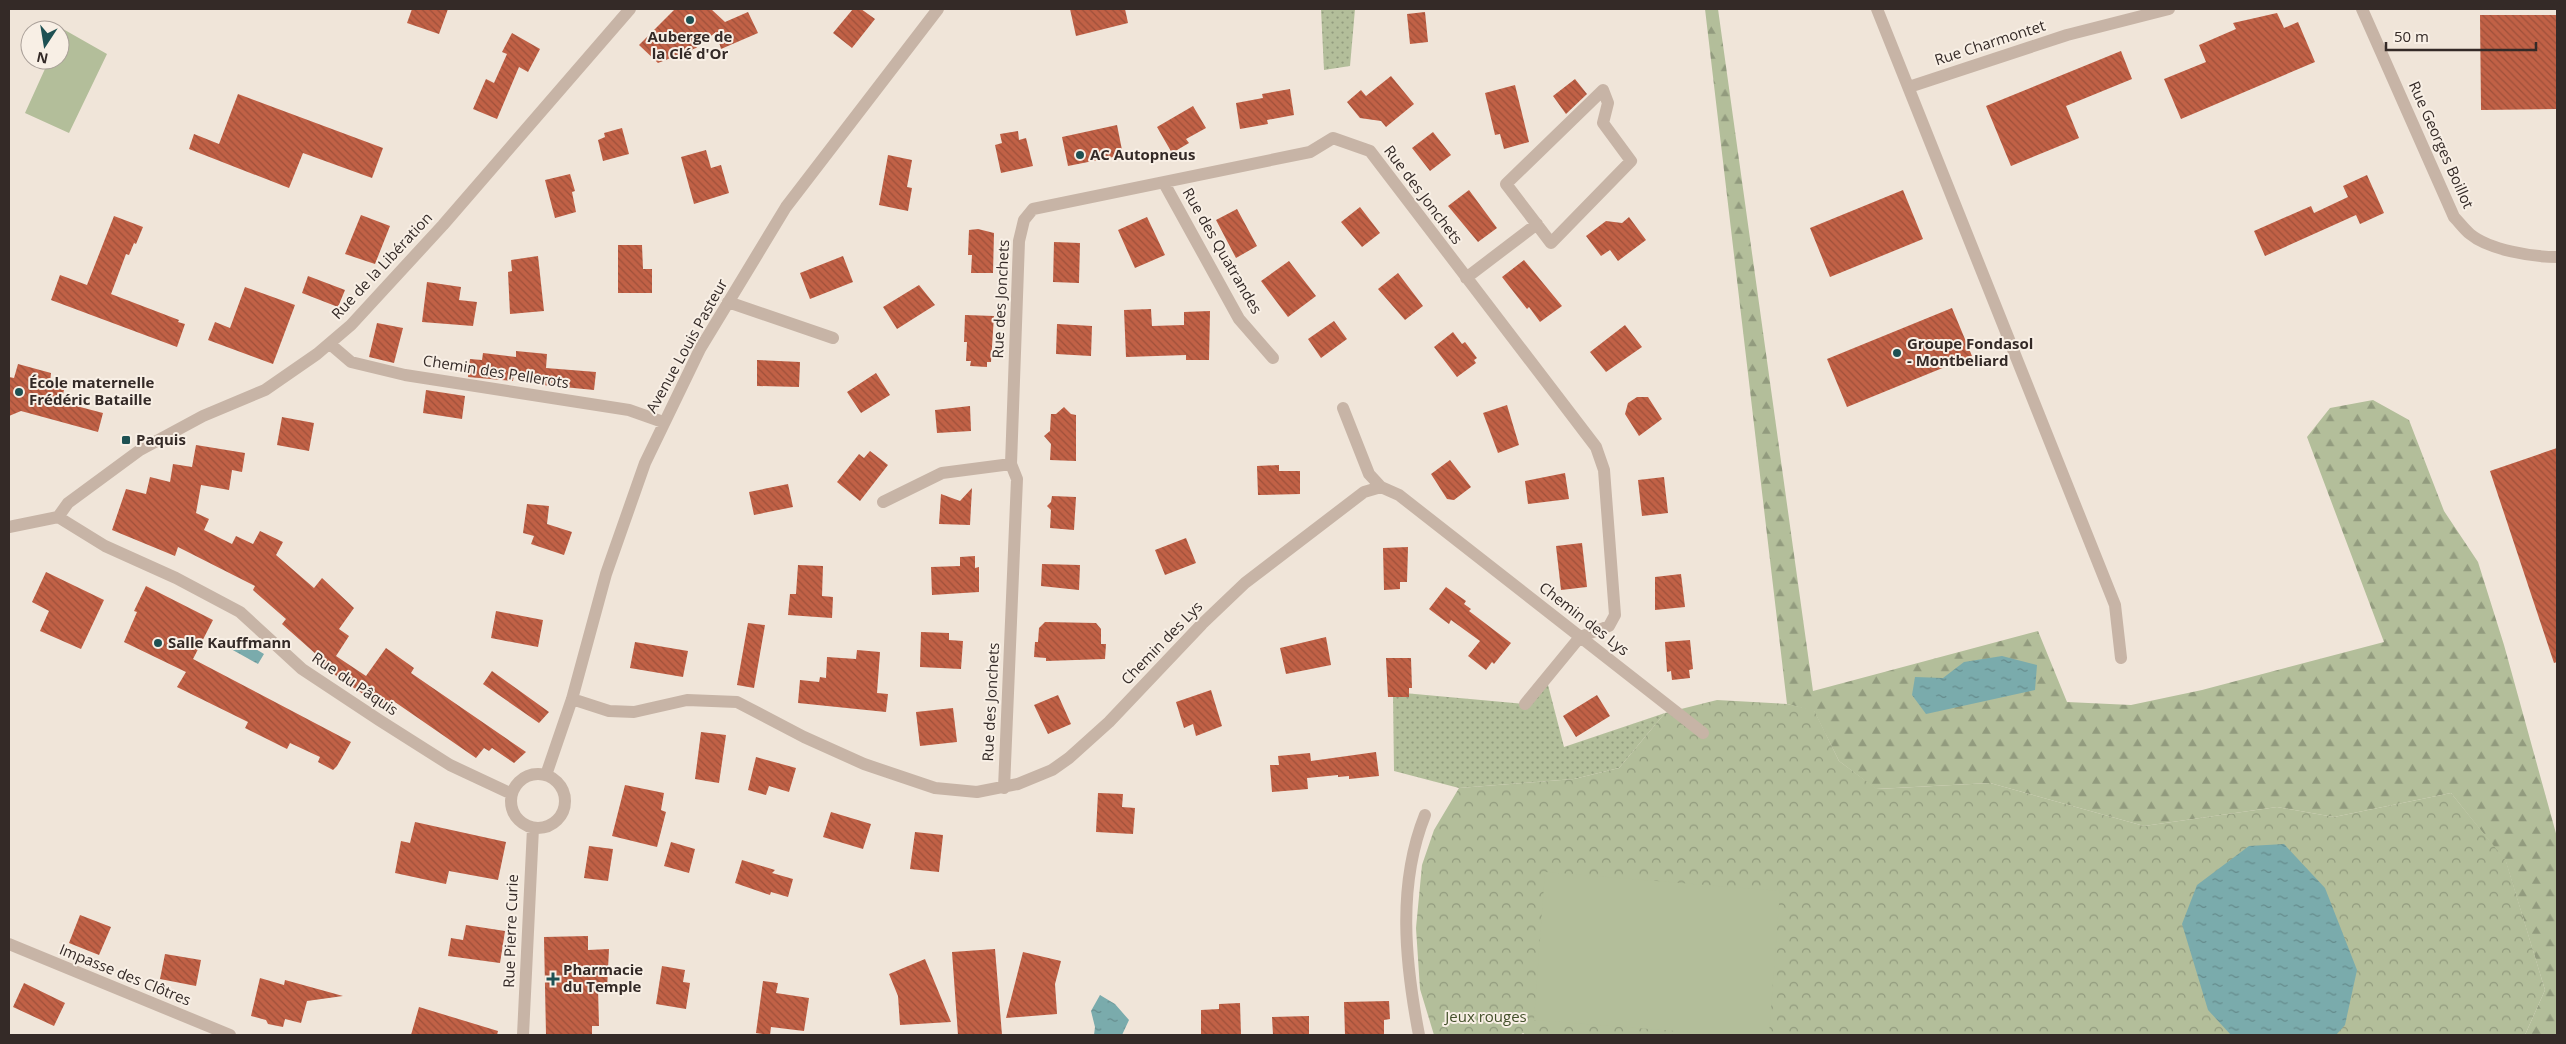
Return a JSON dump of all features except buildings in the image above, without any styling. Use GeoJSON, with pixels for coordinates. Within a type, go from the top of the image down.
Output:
{"type":"FeatureCollection","features":[{"type":"Feature","properties":{"kind":"street","name":"Rue de la Libération"},"geometry":{"type":"LineString","coordinates":[[58,517],[68,504],[140,450],[203,416],[265,390],[330,344],[365,311],[630,9]]}},
{"type":"Feature","properties":{"kind":"street","name":"Avenue Louis Pasteur"},"geometry":{"type":"LineString","coordinates":[[546,775],[572,699],[606,574],[645,463],[663,422],[700,349],[786,207],[938,9]]}},
{"type":"Feature","properties":{"kind":"street"},"geometry":{"type":"LineString","coordinates":[[1878,9],[2115,605],[2121,658]]}},
{"type":"Feature","properties":{"kind":"street","name":"Rue Charmontet"},"geometry":{"type":"LineString","coordinates":[[1909,87],[2067,35],[2169,9]]}},
{"type":"Feature","properties":{"kind":"street","name":"Rue Georges Boillot"},"geometry":{"type":"LineString","coordinates":[[2362,9],[2454,217],[2471,235],[2501,248],[2535,257],[2557,257]]}},
{"type":"Feature","properties":{"kind":"street"},"geometry":{"type":"LineString","coordinates":[[1603,90],[1608,103],[1603,123],[1631,161],[1551,243],[1537,224],[1506,184],[1603,90]]}},
{"type":"Feature","properties":{"kind":"street","name":"Rue des Jonchets"},"geometry":{"type":"LineString","coordinates":[[1004,788],[1017,479],[1011,464],[1019,241],[1024,220],[1033,209],[1310,152],[1333,138],[1370,151],[1596,447],[1604,470],[1615,615],[1609,626],[1580,637]]}},
{"type":"Feature","properties":{"kind":"street","name":"Rue des Quatrandes"},"geometry":{"type":"LineString","coordinates":[[1164,182],[1240,319],[1273,358]]}},
{"type":"Feature","properties":{"kind":"street"},"geometry":{"type":"LineString","coordinates":[[1466,278],[1537,224]]}},
{"type":"Feature","properties":{"kind":"street"},"geometry":{"type":"LineString","coordinates":[[728,302],[833,338]]}},
{"type":"Feature","properties":{"kind":"street","name":"Chemin des Pellerots"},"geometry":{"type":"LineString","coordinates":[[330,344],[351,362],[405,375],[630,410],[663,422]]}},
{"type":"Feature","properties":{"kind":"street"},"geometry":{"type":"LineString","coordinates":[[1343,408],[1369,474],[1381,487]]}},
{"type":"Feature","properties":{"kind":"street"},"geometry":{"type":"LineString","coordinates":[[883,502],[942,474],[1011,464]]}},
{"type":"Feature","properties":{"kind":"street","name":"Chemin des Lys"},"geometry":{"type":"LineString","coordinates":[[572,699],[609,711],[634,712],[687,700],[737,702],[804,738],[900,777],[935,788],[977,792],[1004,788],[1052,770],[1069,758],[1109,722],[1202,624],[1245,582],[1364,492],[1381,487],[1399,496],[1703,733]]}},
{"type":"Feature","properties":{"kind":"street"},"geometry":{"type":"LineString","coordinates":[[9,527],[58,517]]}},
{"type":"Feature","properties":{"kind":"street","name":"Rue du Pâquis"},"geometry":{"type":"LineString","coordinates":[[58,517],[105,546],[176,578],[240,612],[302,668],[379,720],[450,765],[512,794]]}},
{"type":"Feature","properties":{"kind":"street"},"geometry":{"type":"LineString","coordinates":[[1525,704],[1580,637]]}},
{"type":"Feature","properties":{"kind":"street"},"geometry":{"type":"LineString","coordinates":[[532,775],[546,775],[560,784],[566,800],[562,816],[549,826],[533,828],[520,821],[512,809],[512,794],[519,782],[532,775]]}},
{"type":"Feature","properties":{"kind":"street"},"geometry":{"type":"LineString","coordinates":[[1419,1035],[1407,953],[1406,916],[1411,867],[1417,837],[1426,815]]}},
{"type":"Feature","properties":{"kind":"street","name":"Rue Pierre Curie"},"geometry":{"type":"LineString","coordinates":[[523,1035],[533,828]]}},
{"type":"Feature","properties":{"kind":"street","name":"Impasse des Clôtres"},"geometry":{"type":"LineString","coordinates":[[9,944],[230,1035]]}},
{"type":"Feature","properties":{"kind":"green space"},"geometry":{"type":"Polygon","coordinates":[[[1321,9],[1355,9],[1350,66],[1324,70],[1321,9]]]}},
{"type":"Feature","properties":{"kind":"green space"},"geometry":{"type":"Polygon","coordinates":[[[1705,9],[1718,9],[1813,691],[2038,631],[2067,702],[2131,705],[2202,690],[2384,642],[2307,437],[2330,408],[2373,400],[2409,420],[2444,511],[2478,562],[2504,645],[2557,837],[2557,1035],[2525,1035],[2545,990],[2506,862],[2451,793],[2334,817],[2277,807],[2144,826],[1990,783],[1876,789],[1839,761],[1814,711],[1787,704],[1705,9]]]}},
{"type":"Feature","properties":{"kind":"green space"},"geometry":{"type":"Polygon","coordinates":[[[70,33],[107,54],[69,133],[25,113],[44,70],[70,70],[70,33]]]}},
{"type":"Feature","properties":{"kind":"green space"},"geometry":{"type":"Polygon","coordinates":[[[1547,681],[1564,747],[1665,713],[1619,768],[1574,779],[1459,788],[1394,771],[1393,692],[1525,704],[1547,681]]]}},
{"type":"Feature","properties":{"kind":"green space","name":"Jeux rouges"},"geometry":{"type":"Polygon","coordinates":[[[1717,700],[1787,704],[1814,710],[1839,761],[1877,789],[1990,783],[2144,826],[2277,807],[2334,817],[2451,793],[2506,861],[2545,990],[2525,1035],[1526,1035],[1523,1033],[1520,1035],[1434,1035],[1420,989],[1416,928],[1422,865],[1434,830],[1459,788],[1574,779],[1619,768],[1665,713],[1717,700]]]}},
{"type":"Feature","properties":{"kind":"green space"},"geometry":{"type":"Polygon","coordinates":[[[1545,872],[1780,891],[1769,1035],[1726,1035],[1534,1020],[1545,872]]]}},
{"type":"Feature","properties":{"kind":"water"},"geometry":{"type":"Polygon","coordinates":[[[237,638],[264,654],[258,664],[231,649],[237,638]]]}},
{"type":"Feature","properties":{"kind":"water"},"geometry":{"type":"Polygon","coordinates":[[[2002,656],[2037,665],[2035,690],[1926,714],[1912,695],[1915,677],[1943,678],[1964,662],[2002,656]]]}},
{"type":"Feature","properties":{"kind":"water"},"geometry":{"type":"Polygon","coordinates":[[[2284,844],[2325,888],[2357,970],[2345,1025],[2336,1035],[2231,1035],[2208,1010],[2182,924],[2197,885],[2249,846],[2284,844]]]}},
{"type":"Feature","properties":{"kind":"water"},"geometry":{"type":"Polygon","coordinates":[[[1100,995],[1115,1004],[1129,1020],[1122,1035],[1094,1035],[1095,1027],[1091,1011],[1100,995]]]}},
{"type":"Feature","properties":{"kind":"place","name":"Auberge de la Clé d'Or"},"geometry":{"type":"Point","coordinates":[690,20]}},
{"type":"Feature","properties":{"kind":"place","name":"AC Autopneus"},"geometry":{"type":"Point","coordinates":[1080,155]}},
{"type":"Feature","properties":{"kind":"place","name":"Groupe Fondasol - Montbeliard"},"geometry":{"type":"Point","coordinates":[1897,353]}},
{"type":"Feature","properties":{"kind":"place","name":"École maternelle Frédéric Bataille"},"geometry":{"type":"Point","coordinates":[19,392]}},
{"type":"Feature","properties":{"kind":"place","name":"Paquis"},"geometry":{"type":"Point","coordinates":[126,440]}},
{"type":"Feature","properties":{"kind":"place","name":"Salle Kauffmann"},"geometry":{"type":"Point","coordinates":[158,643]}},
{"type":"Feature","properties":{"kind":"place","name":"Pharmacie du Temple"},"geometry":{"type":"Point","coordinates":[553,979]}}]}
